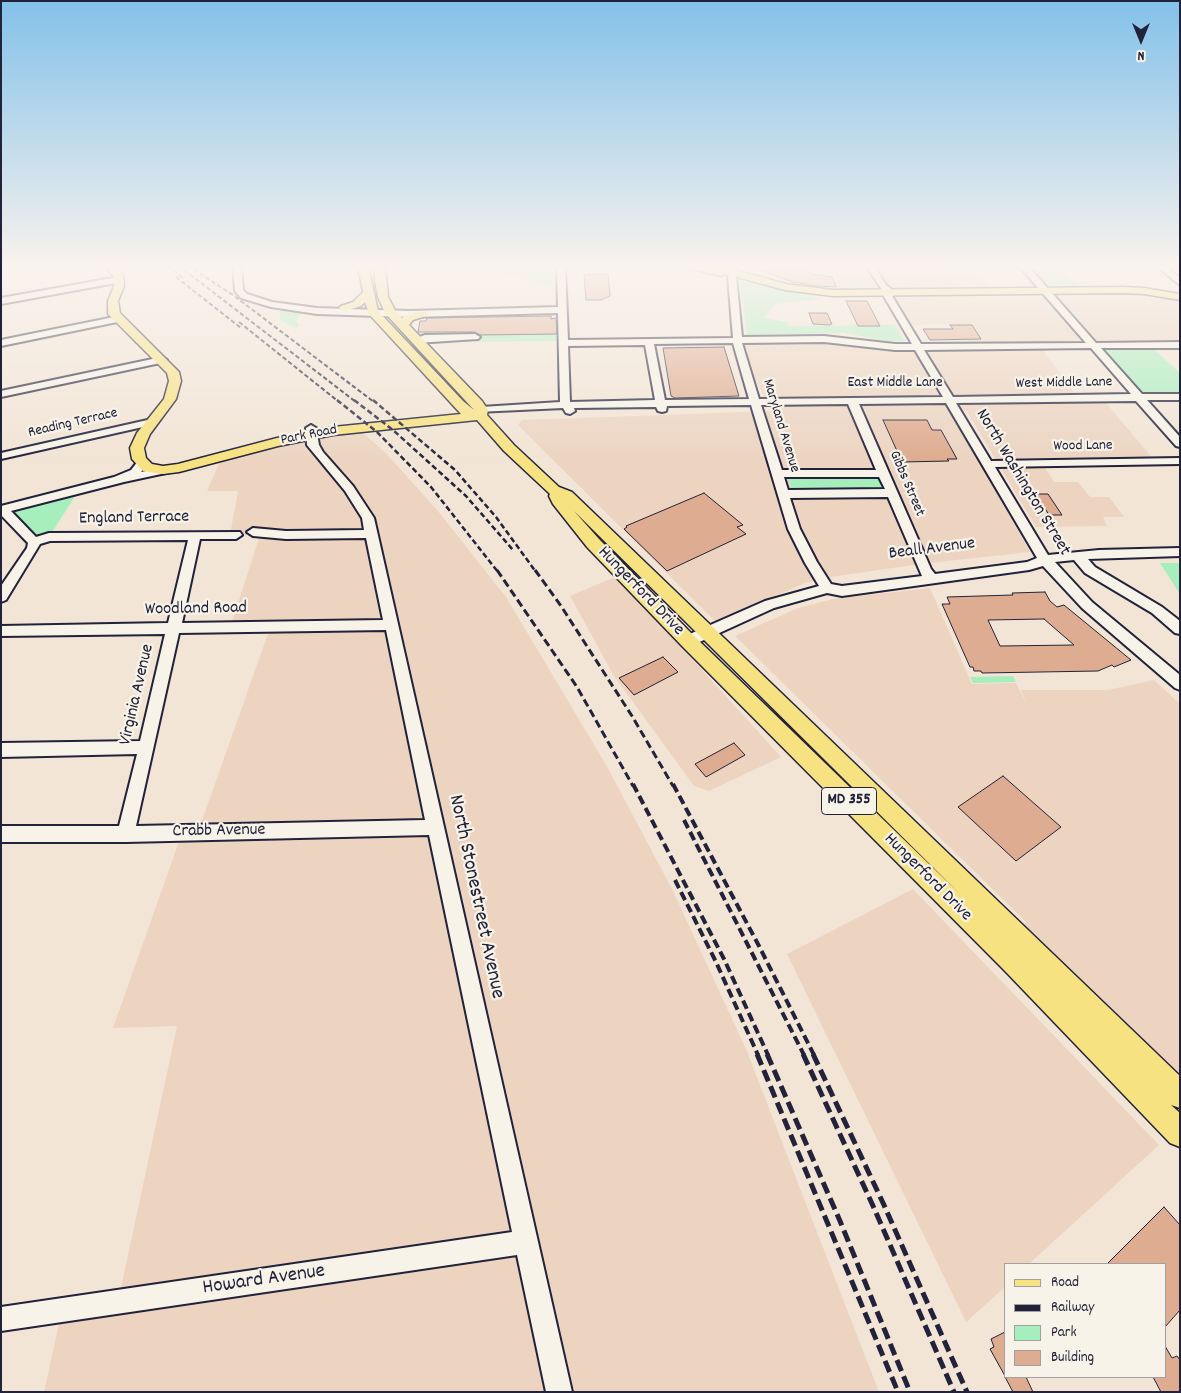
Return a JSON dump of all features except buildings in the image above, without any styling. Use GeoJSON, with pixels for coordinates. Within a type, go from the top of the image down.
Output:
{"type":"FeatureCollection","features":[{"type":"Feature","properties":{"kind":"main road"},"geometry":{"type":"LineString","coordinates":[[131,331],[173,372],[174,388],[170,399],[139,440],[137,448],[138,459],[142,463]]}},
{"type":"Feature","properties":{"kind":"main road","name":"MD 355"},"geometry":{"type":"LineString","coordinates":[[391,331],[465,411]]}},
{"type":"Feature","properties":{"kind":"main road","name":"MD 355"},"geometry":{"type":"LineString","coordinates":[[407,331],[481,413]]}},
{"type":"Feature","properties":{"kind":"main road","name":"Hungerford Drive"},"geometry":{"type":"LineString","coordinates":[[465,411],[481,413],[509,448],[554,490],[558,501],[593,542],[697,636],[1180,1095]]}},
{"type":"Feature","properties":{"kind":"main road","name":"Park Road"},"geometry":{"type":"LineString","coordinates":[[142,463],[148,468],[170,470],[311,431],[368,419],[465,411]]}},
{"type":"Feature","properties":{"kind":"main road","name":"Park Road"},"geometry":{"type":"LineString","coordinates":[[142,463],[185,459],[286,432],[357,428],[481,413]]}},
{"type":"Feature","properties":{"kind":"main road","name":"Hungerford Drive"},"geometry":{"type":"LineString","coordinates":[[697,636],[1180,1133]]}},
{"type":"Feature","properties":{"kind":"main road"},"geometry":{"type":"LineString","coordinates":[[1152,1105],[1160,1107],[1180,1124]]}},
{"type":"Feature","properties":{"kind":"street"},"geometry":{"type":"LineString","coordinates":[[1,343],[59,331]]}},
{"type":"Feature","properties":{"kind":"street"},"geometry":{"type":"LineString","coordinates":[[565,331],[568,408]]}},
{"type":"Feature","properties":{"kind":"street","name":"Maryland Avenue"},"geometry":{"type":"LineString","coordinates":[[734,331],[796,533],[827,588]]}},
{"type":"Feature","properties":{"kind":"street","name":"North Washington Street"},"geometry":{"type":"LineString","coordinates":[[909,331],[1045,560],[1087,605],[1180,684]]}},
{"type":"Feature","properties":{"kind":"street"},"geometry":{"type":"LineString","coordinates":[[1081,331],[1180,444]]}},
{"type":"Feature","properties":{"kind":"street"},"geometry":{"type":"LineString","coordinates":[[416,340],[425,338],[475,337]]}},
{"type":"Feature","properties":{"kind":"street"},"geometry":{"type":"LineString","coordinates":[[565,343],[839,340],[882,346],[1180,345]]}},
{"type":"Feature","properties":{"kind":"street"},"geometry":{"type":"LineString","coordinates":[[649,342],[660,406]]}},
{"type":"Feature","properties":{"kind":"street"},"geometry":{"type":"LineString","coordinates":[[1,394],[162,360]]}},
{"type":"Feature","properties":{"kind":"street","name":"West Middle Lane"},"geometry":{"type":"LineString","coordinates":[[950,400],[1180,397]]}},
{"type":"Feature","properties":{"kind":"street","name":"East Middle Lane"},"geometry":{"type":"LineString","coordinates":[[481,413],[568,408],[853,402],[937,404],[950,400]]}},
{"type":"Feature","properties":{"kind":"street","name":"Gibbs Street"},"geometry":{"type":"LineString","coordinates":[[853,402],[928,575]]}},
{"type":"Feature","properties":{"kind":"street","name":"Reading Terrace"},"geometry":{"type":"LineString","coordinates":[[1,456],[152,422]]}},
{"type":"Feature","properties":{"kind":"street","name":"North Stonestreet Avenue"},"geometry":{"type":"LineString","coordinates":[[311,431],[313,445],[318,454],[362,506],[368,518],[528,1242],[559,1392]]}},
{"type":"Feature","properties":{"kind":"street","name":"Wood Lane"},"geometry":{"type":"LineString","coordinates":[[988,464],[1180,461]]}},
{"type":"Feature","properties":{"kind":"street"},"geometry":{"type":"LineString","coordinates":[[118,480],[129,476],[142,463]]}},
{"type":"Feature","properties":{"kind":"street"},"geometry":{"type":"LineString","coordinates":[[1,597],[33,548],[34,542],[2,510],[118,480],[170,470]]}},
{"type":"Feature","properties":{"kind":"street"},"geometry":{"type":"LineString","coordinates":[[778,474],[884,473]]}},
{"type":"Feature","properties":{"kind":"street"},"geometry":{"type":"LineString","coordinates":[[784,494],[892,493]]}},
{"type":"Feature","properties":{"kind":"street"},"geometry":{"type":"LineString","coordinates":[[253,532],[286,535],[372,534]]}},
{"type":"Feature","properties":{"kind":"street","name":"England Terrace"},"geometry":{"type":"LineString","coordinates":[[34,542],[48,537],[236,535]]}},
{"type":"Feature","properties":{"kind":"street","name":"Virginia Avenue"},"geometry":{"type":"LineString","coordinates":[[126,834],[195,536]]}},
{"type":"Feature","properties":{"kind":"street","name":"Beall Avenue"},"geometry":{"type":"LineString","coordinates":[[697,636],[770,604],[827,588],[842,591],[928,575],[1029,566],[1045,560],[1079,556],[1180,552]]}},
{"type":"Feature","properties":{"kind":"street","name":"North Washington Street"},"geometry":{"type":"LineString","coordinates":[[1079,556],[1090,570],[1157,610],[1180,629]]}},
{"type":"Feature","properties":{"kind":"street","name":"Beall Avenue"},"geometry":{"type":"LineString","coordinates":[[1079,556],[1093,559],[1180,558]]}},
{"type":"Feature","properties":{"kind":"street","name":"Woodland Road"},"geometry":{"type":"LineString","coordinates":[[1,632],[392,625]]}},
{"type":"Feature","properties":{"kind":"street"},"geometry":{"type":"LineString","coordinates":[[1,750],[146,747]]}},
{"type":"Feature","properties":{"kind":"street","name":"Crabb Avenue"},"geometry":{"type":"LineString","coordinates":[[1,834],[126,834],[437,827]]}},
{"type":"Feature","properties":{"kind":"street","name":"Howard Avenue"},"geometry":{"type":"LineString","coordinates":[[1,1319],[528,1242]]}},
{"type":"Feature","properties":{"kind":"shaded area"},"geometry":{"type":"Polygon","coordinates":[[[962,331],[1180,331],[1180,345],[1040,346],[1078,398],[1102,398],[1155,461],[1042,463],[1054,482],[1078,482],[1090,497],[1109,497],[1124,517],[1103,517],[1107,526],[1036,527],[966,410],[952,413],[1030,552],[920,564],[837,576],[805,583],[716,622],[518,425],[522,420],[771,411],[736,340],[824,339],[882,346],[972,346],[962,331]]]}},
{"type":"Feature","properties":{"kind":"shaded area"},"geometry":{"type":"Polygon","coordinates":[[[357,428],[384,451],[438,511],[506,597],[605,763],[672,889],[746,1049],[879,1392],[44,1392],[62,1310],[118,1302],[177,1026],[113,1028],[182,833],[198,832],[270,628],[230,628],[260,535],[230,535],[238,491],[207,491],[222,457],[357,428]]]}},
{"type":"Feature","properties":{"kind":"shaded area"},"geometry":{"type":"Polygon","coordinates":[[[617,576],[781,757],[709,791],[694,786],[614,676],[570,596],[617,576]]]}},
{"type":"Feature","properties":{"kind":"shaded area"},"geometry":{"type":"Polygon","coordinates":[[[930,588],[972,684],[1016,683],[1028,706],[1021,690],[1108,690],[1154,680],[1180,704],[1180,1082],[1023,927],[1026,922],[735,636],[798,608],[833,599],[930,588]]]}},
{"type":"Feature","properties":{"kind":"shaded area"},"geometry":{"type":"Polygon","coordinates":[[[913,889],[1159,1145],[1030,1263],[1004,1263],[1004,1288],[966,1322],[787,954],[913,889]]]}},
{"type":"Feature","properties":{"kind":"green space"},"geometry":{"type":"Polygon","coordinates":[[[746,331],[899,331],[905,341],[887,341],[844,333],[747,335],[746,331]]]}},
{"type":"Feature","properties":{"kind":"green space"},"geometry":{"type":"Polygon","coordinates":[[[556,334],[556,341],[475,342],[476,335],[556,334]]]}},
{"type":"Feature","properties":{"kind":"green space"},"geometry":{"type":"Polygon","coordinates":[[[1103,349],[1154,349],[1180,373],[1180,394],[1144,394],[1103,349]]]}},
{"type":"Feature","properties":{"kind":"green space"},"geometry":{"type":"Polygon","coordinates":[[[858,474],[860,479],[881,479],[885,488],[863,488],[865,492],[793,493],[787,475],[858,474]]]}},
{"type":"Feature","properties":{"kind":"green space"},"geometry":{"type":"Polygon","coordinates":[[[79,490],[49,537],[34,542],[3,510],[79,490]]]}},
{"type":"Feature","properties":{"kind":"green space"},"geometry":{"type":"Polygon","coordinates":[[[1160,563],[1180,563],[1180,594],[1160,563]]]}},
{"type":"Feature","properties":{"kind":"green space"},"geometry":{"type":"Polygon","coordinates":[[[1013,676],[1016,682],[973,683],[970,677],[1013,676]]]}},
{"type":"Feature","properties":{"kind":"railway"},"geometry":{"type":"LineString","coordinates":[[250,331],[339,402]]}},
{"type":"Feature","properties":{"kind":"railway"},"geometry":{"type":"LineString","coordinates":[[264,331],[356,402]]}},
{"type":"Feature","properties":{"kind":"railway"},"geometry":{"type":"LineString","coordinates":[[280,331],[374,402]]}},
{"type":"Feature","properties":{"kind":"railway"},"geometry":{"type":"LineString","coordinates":[[337,400],[377,432],[431,487],[498,572]]}},
{"type":"Feature","properties":{"kind":"railway"},"geometry":{"type":"LineString","coordinates":[[354,400],[393,430],[466,496],[513,550]]}},
{"type":"Feature","properties":{"kind":"railway"},"geometry":{"type":"LineString","coordinates":[[373,400],[455,470],[496,517],[536,572]]}},
{"type":"Feature","properties":{"kind":"railway"},"geometry":{"type":"LineString","coordinates":[[497,570],[577,687],[633,786]]}},
{"type":"Feature","properties":{"kind":"railway"},"geometry":{"type":"LineString","coordinates":[[535,570],[561,606],[632,716],[673,786]]}},
{"type":"Feature","properties":{"kind":"railway"},"geometry":{"type":"LineString","coordinates":[[633,784],[724,959],[768,1055]]}},
{"type":"Feature","properties":{"kind":"railway"},"geometry":{"type":"LineString","coordinates":[[673,784],[759,946],[814,1055]]}},
{"type":"Feature","properties":{"kind":"railway"},"geometry":{"type":"LineString","coordinates":[[684,820],[804,1055]]}},
{"type":"Feature","properties":{"kind":"railway"},"geometry":{"type":"LineString","coordinates":[[675,880],[716,962],[758,1055]]}},
{"type":"Feature","properties":{"kind":"railway"},"geometry":{"type":"LineString","coordinates":[[757,1054],[898,1392]]}},
{"type":"Feature","properties":{"kind":"railway"},"geometry":{"type":"LineString","coordinates":[[767,1054],[840,1221],[910,1392]]}},
{"type":"Feature","properties":{"kind":"railway"},"geometry":{"type":"LineString","coordinates":[[803,1054],[874,1208],[954,1392]]}},
{"type":"Feature","properties":{"kind":"railway"},"geometry":{"type":"LineString","coordinates":[[813,1054],[884,1205],[967,1392]]}}]}
